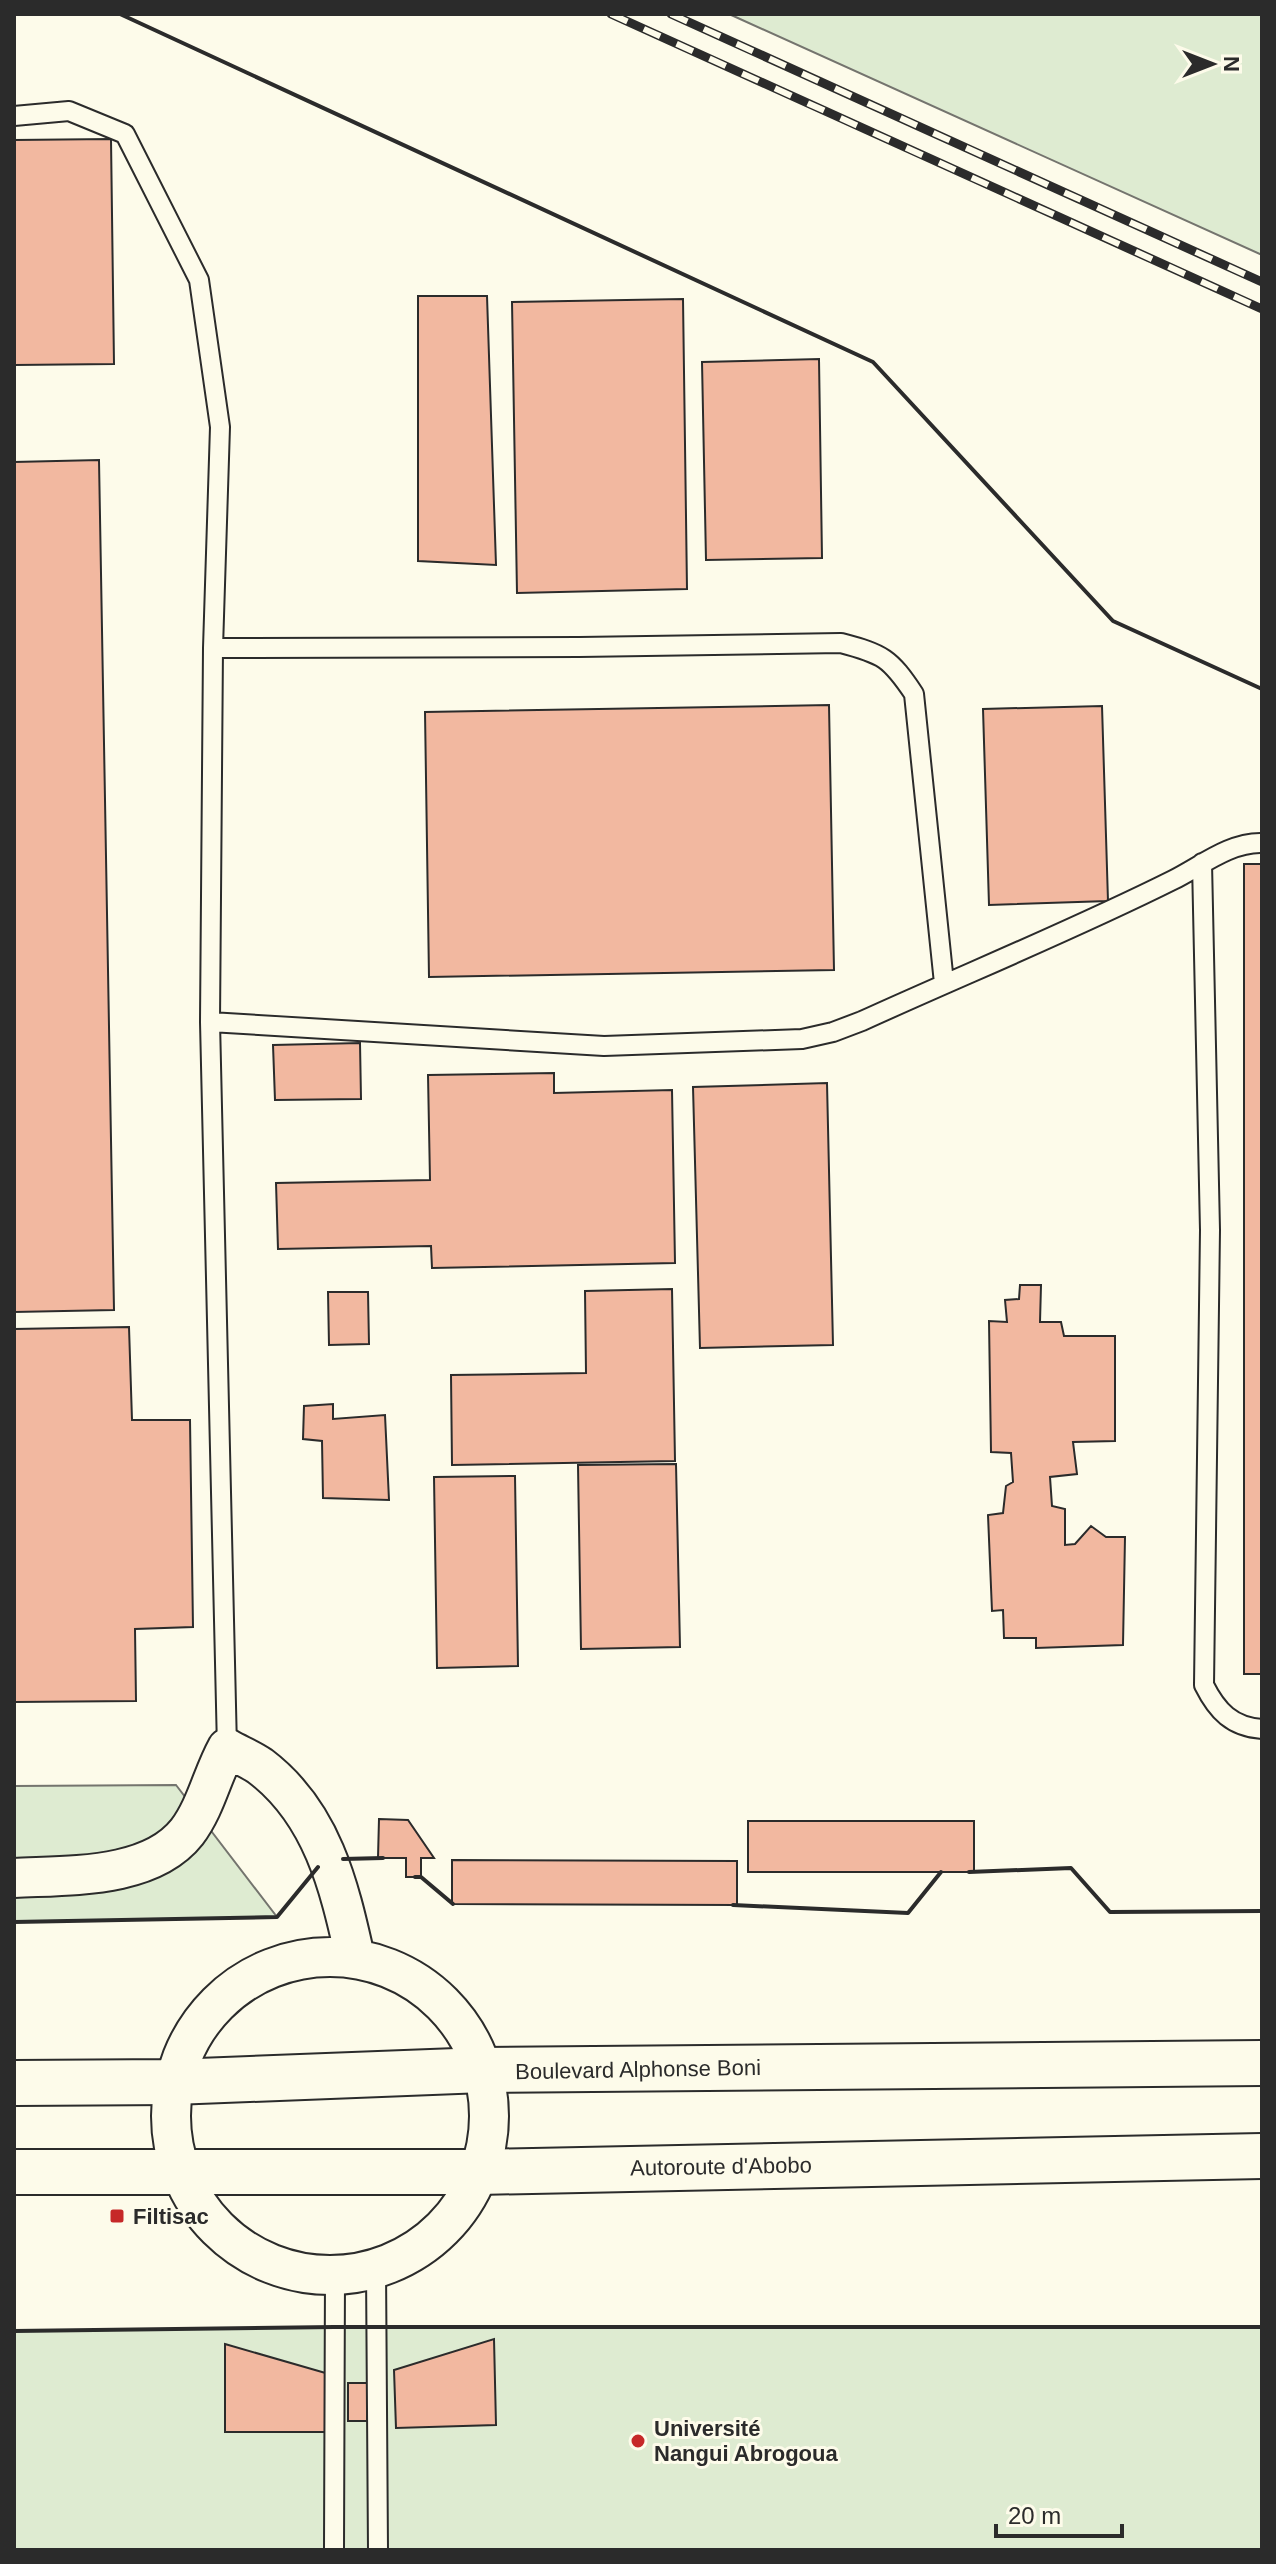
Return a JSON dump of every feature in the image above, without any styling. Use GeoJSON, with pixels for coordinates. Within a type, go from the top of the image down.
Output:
{"type":"FeatureCollection","features":[{"type":"Feature","properties":{"kind":"main road","name":"Boulevard Alphonse Boni"},"geometry":{"type":"LineString","coordinates":[[14,2083],[173,2082],[483,2070],[1262,2063]]}},
{"type":"Feature","properties":{"kind":"main road","name":"Autoroute d'Abobo"},"geometry":{"type":"LineString","coordinates":[[180,2170],[479,2172],[1262,2156]]}},
{"type":"Feature","properties":{"kind":"main road"},"geometry":{"type":"LineString","coordinates":[[14,2172],[180,2170]]}},
{"type":"Feature","properties":{"kind":"street"},"geometry":{"type":"LineString","coordinates":[[14,1878],[113,1872],[151,1860],[186,1833],[205,1801],[215,1769],[227,1748],[260,1766],[298,1805],[322,1842],[338,1883],[355,1957]]}},
{"type":"Feature","properties":{"kind":"street"},"geometry":{"type":"LineString","coordinates":[[355,1957],[411,1977],[456,2017],[483,2070],[490,2121],[479,2172],[455,2214],[429,2240],[420,2248],[376,2269],[335,2275],[280,2268],[238,2246],[203,2213],[180,2170],[171,2127],[173,2082],[197,2026],[240,1983],[295,1959],[355,1957]]}},
{"type":"Feature","properties":{"kind":"lane"},"geometry":{"type":"LineString","coordinates":[[14,116],[69,111],[125,134],[199,280],[220,427],[213,648],[210,1022],[227,1748]]}},
{"type":"Feature","properties":{"kind":"lane"},"geometry":{"type":"LineString","coordinates":[[213,648],[563,648],[841,643],[873,651],[894,664],[914,694],[944,983]]}},
{"type":"Feature","properties":{"kind":"lane"},"geometry":{"type":"LineString","coordinates":[[210,1022],[604,1046],[802,1039],[833,1032],[1175,879],[1202,863],[1252,842],[1262,843]]}},
{"type":"Feature","properties":{"kind":"lane"},"geometry":{"type":"LineString","coordinates":[[1202,863],[1210,1230],[1204,1685],[1224,1716],[1249,1728],[1262,1729]]}},
{"type":"Feature","properties":{"kind":"lane"},"geometry":{"type":"LineString","coordinates":[[376,2269],[378,2550]]}},
{"type":"Feature","properties":{"kind":"lane"},"geometry":{"type":"LineString","coordinates":[[334,2550],[335,2275]]}},
{"type":"Feature","properties":{"kind":"green space"},"geometry":{"type":"Polygon","coordinates":[[[729,14],[1262,14],[1262,255],[729,14]]]}},
{"type":"Feature","properties":{"kind":"green space"},"geometry":{"type":"Polygon","coordinates":[[[176,1785],[277,1917],[14,1922],[14,1786],[176,1785]]]}},
{"type":"Feature","properties":{"kind":"green space","name":"Université Nangui Abrogoua"},"geometry":{"type":"Polygon","coordinates":[[[334,2327],[1262,2327],[1262,2550],[14,2550],[14,2331],[334,2327]]]}},
{"type":"Feature","properties":{"kind":"building"},"geometry":{"type":"Polygon","coordinates":[[[111,139],[114,364],[14,365],[14,140],[111,139]]]}},
{"type":"Feature","properties":{"kind":"building"},"geometry":{"type":"Polygon","coordinates":[[[418,296],[487,296],[496,565],[418,561],[418,296]]]}},
{"type":"Feature","properties":{"kind":"building"},"geometry":{"type":"Polygon","coordinates":[[[683,299],[687,589],[517,593],[512,302],[683,299]]]}},
{"type":"Feature","properties":{"kind":"building"},"geometry":{"type":"Polygon","coordinates":[[[819,359],[822,558],[706,560],[702,362],[819,359]]]}},
{"type":"Feature","properties":{"kind":"building"},"geometry":{"type":"Polygon","coordinates":[[[99,460],[114,1310],[14,1312],[14,462],[99,460]]]}},
{"type":"Feature","properties":{"kind":"building"},"geometry":{"type":"Polygon","coordinates":[[[829,705],[834,970],[429,977],[425,712],[829,705]]]}},
{"type":"Feature","properties":{"kind":"building"},"geometry":{"type":"Polygon","coordinates":[[[1102,706],[1108,901],[989,905],[983,709],[1102,706]]]}},
{"type":"Feature","properties":{"kind":"building"},"geometry":{"type":"Polygon","coordinates":[[[1244,864],[1262,864],[1262,1674],[1244,1674],[1244,864]]]}},
{"type":"Feature","properties":{"kind":"building"},"geometry":{"type":"Polygon","coordinates":[[[360,1043],[361,1099],[275,1100],[273,1045],[360,1043]]]}},
{"type":"Feature","properties":{"kind":"building"},"geometry":{"type":"Polygon","coordinates":[[[554,1073],[554,1093],[672,1090],[675,1263],[432,1268],[431,1246],[278,1249],[276,1183],[430,1180],[428,1075],[554,1073]]]}},
{"type":"Feature","properties":{"kind":"building"},"geometry":{"type":"Polygon","coordinates":[[[827,1083],[833,1345],[700,1348],[693,1087],[827,1083]]]}},
{"type":"Feature","properties":{"kind":"building"},"geometry":{"type":"Polygon","coordinates":[[[1020,1285],[1041,1285],[1040,1322],[1061,1322],[1064,1336],[1115,1336],[1115,1441],[1073,1442],[1077,1474],[1050,1477],[1052,1506],[1065,1509],[1065,1545],[1075,1544],[1091,1526],[1106,1537],[1125,1537],[1123,1645],[1036,1648],[1036,1638],[1004,1638],[1003,1610],[992,1611],[988,1515],[1003,1513],[1006,1486],[1013,1482],[1011,1453],[991,1452],[989,1321],[1007,1322],[1005,1300],[1019,1299],[1020,1285]]]}},
{"type":"Feature","properties":{"kind":"building"},"geometry":{"type":"Polygon","coordinates":[[[672,1289],[675,1461],[452,1465],[451,1375],[586,1373],[585,1291],[672,1289]]]}},
{"type":"Feature","properties":{"kind":"building"},"geometry":{"type":"Polygon","coordinates":[[[328,1292],[368,1292],[369,1344],[329,1345],[328,1292]]]}},
{"type":"Feature","properties":{"kind":"building"},"geometry":{"type":"Polygon","coordinates":[[[129,1327],[132,1420],[190,1420],[193,1627],[135,1629],[136,1701],[14,1702],[14,1329],[129,1327]]]}},
{"type":"Feature","properties":{"kind":"building"},"geometry":{"type":"Polygon","coordinates":[[[333,1404],[333,1419],[385,1415],[389,1500],[323,1498],[322,1441],[303,1439],[304,1406],[333,1404]]]}},
{"type":"Feature","properties":{"kind":"building"},"geometry":{"type":"Polygon","coordinates":[[[676,1464],[680,1647],[581,1649],[578,1465],[676,1464]]]}},
{"type":"Feature","properties":{"kind":"building"},"geometry":{"type":"Polygon","coordinates":[[[515,1476],[518,1666],[437,1668],[434,1477],[515,1476]]]}},
{"type":"Feature","properties":{"kind":"building"},"geometry":{"type":"Polygon","coordinates":[[[379,1819],[408,1820],[434,1858],[421,1858],[421,1877],[406,1877],[406,1858],[378,1858],[379,1819]]]}},
{"type":"Feature","properties":{"kind":"building"},"geometry":{"type":"Polygon","coordinates":[[[748,1821],[974,1821],[974,1872],[748,1872],[748,1821]]]}},
{"type":"Feature","properties":{"kind":"building"},"geometry":{"type":"Polygon","coordinates":[[[452,1860],[737,1861],[737,1905],[452,1904],[452,1860]]]}},
{"type":"Feature","properties":{"kind":"building"},"geometry":{"type":"Polygon","coordinates":[[[494,2339],[496,2425],[396,2428],[394,2370],[494,2339]]]}},
{"type":"Feature","properties":{"kind":"building"},"geometry":{"type":"Polygon","coordinates":[[[225,2344],[329,2374],[329,2432],[225,2432],[225,2344]]]}},
{"type":"Feature","properties":{"kind":"building"},"geometry":{"type":"Polygon","coordinates":[[[348,2383],[367,2383],[367,2421],[348,2421],[348,2383]]]}},
{"type":"Feature","properties":{"kind":"railway"},"geometry":{"type":"LineString","coordinates":[[611,14],[1262,309]]}},
{"type":"Feature","properties":{"kind":"railway"},"geometry":{"type":"LineString","coordinates":[[671,14],[1262,282]]}},
{"type":"Feature","properties":{"kind":"wall"},"geometry":{"type":"LineString","coordinates":[[120,14],[873,362],[1113,621],[1262,689]]}},
{"type":"Feature","properties":{"kind":"wall"},"geometry":{"type":"LineString","coordinates":[[343,1859],[383,1858]]}},
{"type":"Feature","properties":{"kind":"wall"},"geometry":{"type":"LineString","coordinates":[[14,1922],[277,1917],[318,1867]]}},
{"type":"Feature","properties":{"kind":"wall"},"geometry":{"type":"LineString","coordinates":[[969,1872],[1071,1868],[1110,1912],[1262,1911]]}},
{"type":"Feature","properties":{"kind":"wall"},"geometry":{"type":"LineString","coordinates":[[733,1905],[908,1913],[941,1872]]}},
{"type":"Feature","properties":{"kind":"wall"},"geometry":{"type":"LineString","coordinates":[[415,1877],[421,1877],[453,1904]]}},
{"type":"Feature","properties":{"kind":"wall"},"geometry":{"type":"LineString","coordinates":[[14,2331],[334,2327],[1262,2327]]}},
{"type":"Feature","properties":{"kind":"place","name":"Filtisac"},"geometry":{"type":"Point","coordinates":[117,2216]}},
{"type":"Feature","properties":{"kind":"place","name":"Université Nangui Abrogoua"},"geometry":{"type":"Point","coordinates":[638,2441]}}]}
